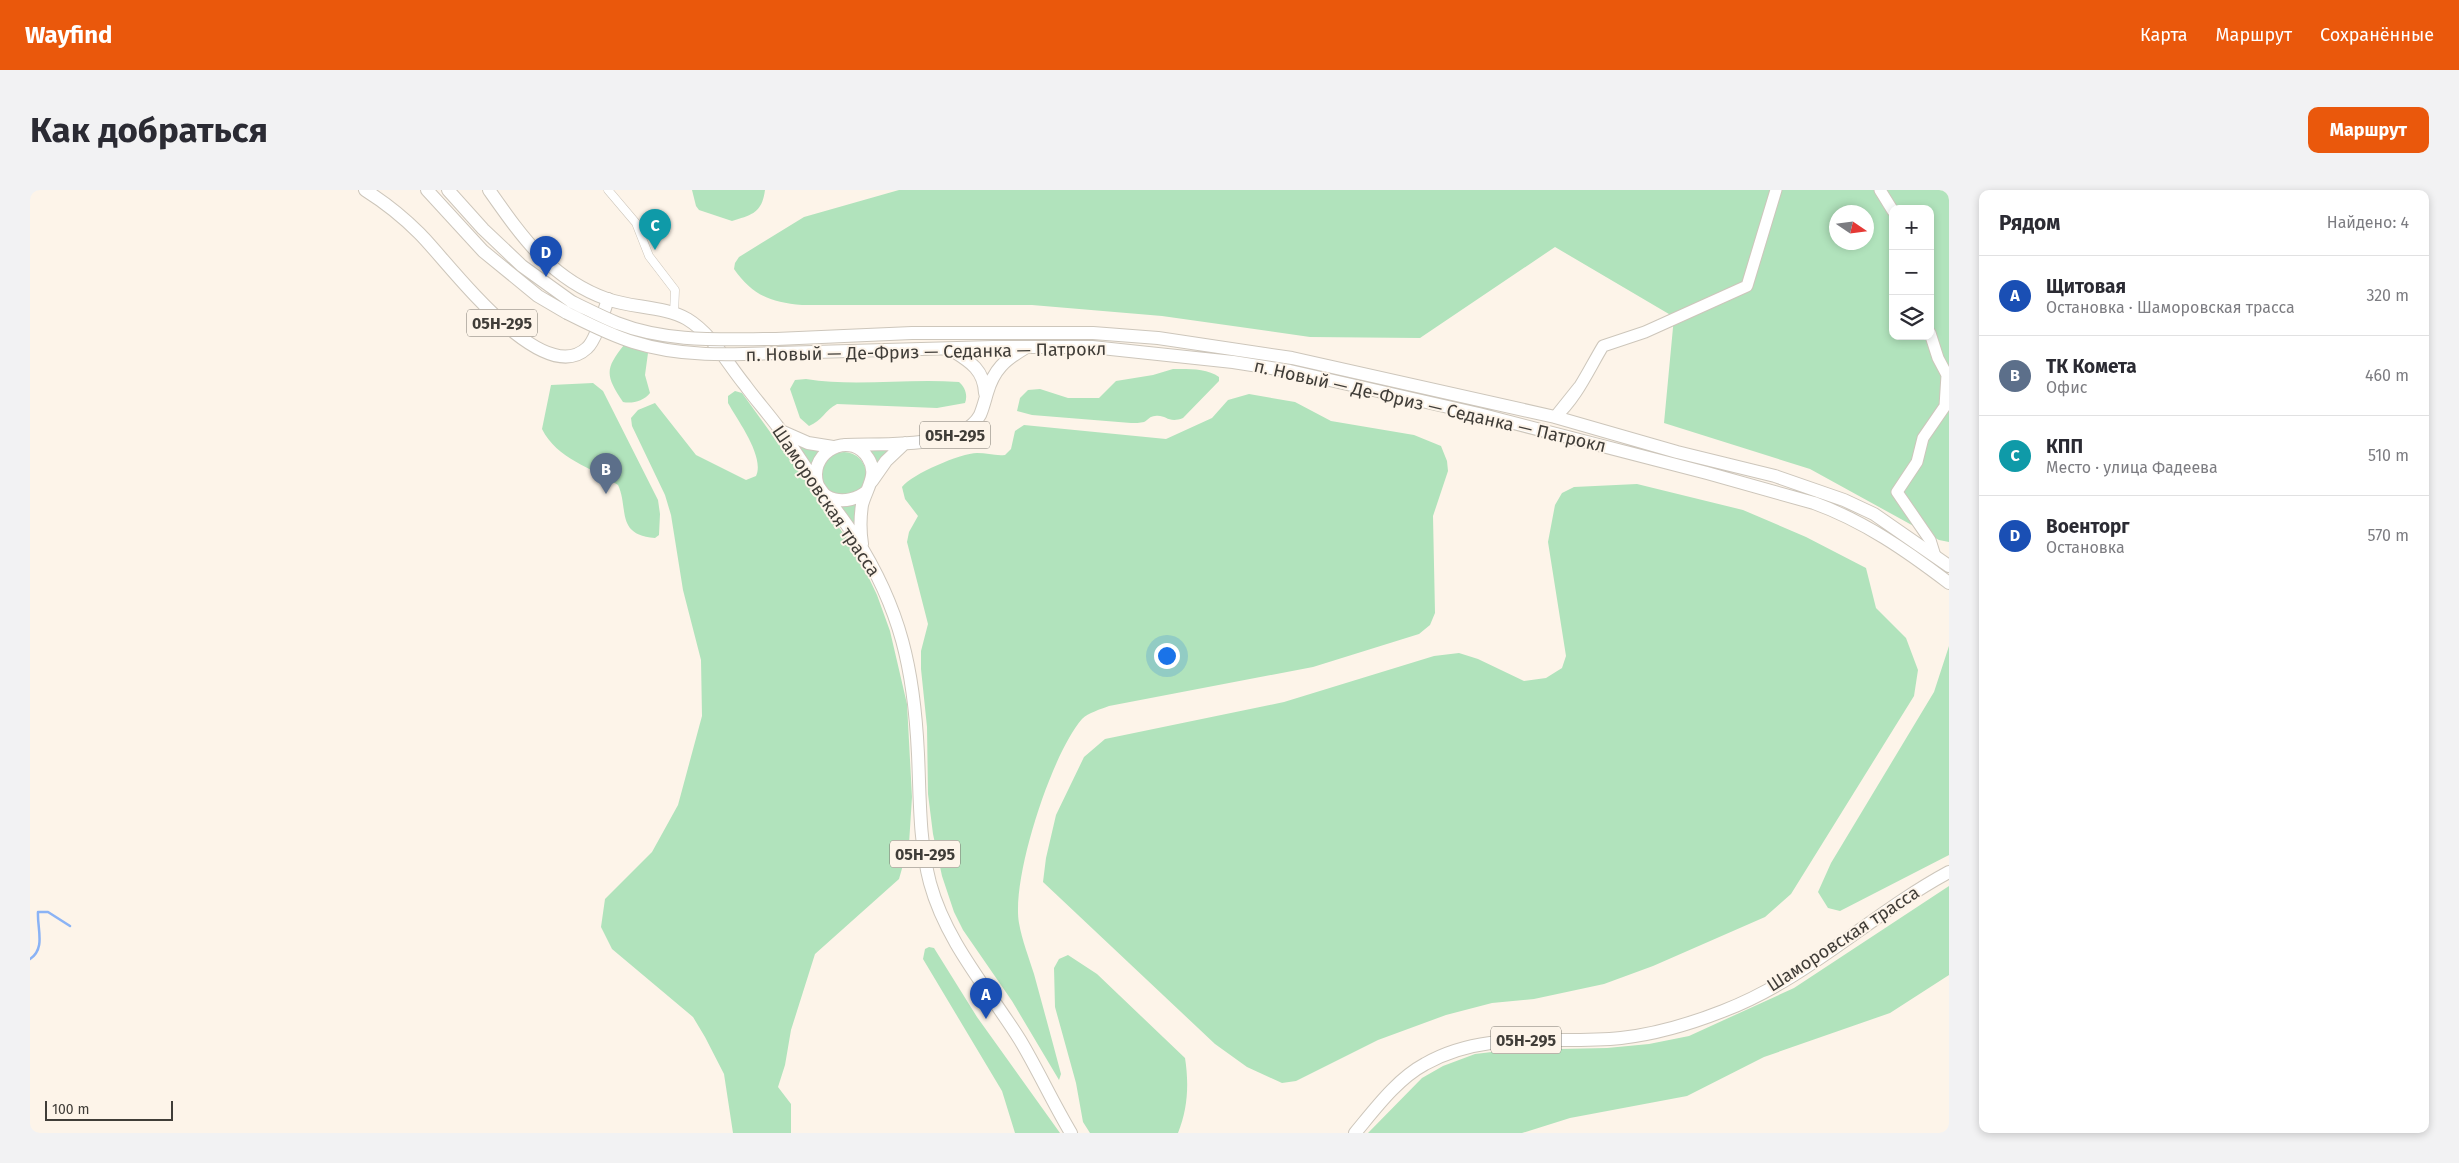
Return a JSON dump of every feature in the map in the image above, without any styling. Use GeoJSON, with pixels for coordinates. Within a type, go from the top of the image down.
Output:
{"type":"FeatureCollection","features":[{"type":"Feature","properties":{"kind":"main road","name":"05Н-295"},"geometry":{"type":"LineString","coordinates":[[365,190],[407,221],[484,308],[533,346],[559,355],[579,353],[590,344],[608,299]]}},
{"type":"Feature","properties":{"kind":"main road","name":"п. Новый — Де-Фриз — Седанка — Патрокл"},"geometry":{"type":"LineString","coordinates":[[427,190],[483,251],[538,296],[569,308],[662,335],[704,339],[776,339],[995,331],[1093,333],[1158,338],[1292,358],[1555,417],[1677,452],[1775,476],[1819,491],[1874,514],[1949,566]]}},
{"type":"Feature","properties":{"kind":"main road","name":"п. Новый — Де-Фриз — Седанка — Патрокл"},"geometry":{"type":"LineString","coordinates":[[448,190],[483,229],[569,308],[614,336],[662,349],[704,354],[1028,347],[1138,350],[1290,371],[1554,432],[1707,472],[1832,510],[1881,535],[1949,583]]}},
{"type":"Feature","properties":{"kind":"main road","name":"05Н-295"},"geometry":{"type":"LineString","coordinates":[[489,190],[514,226],[542,259],[570,282],[608,299],[674,314]]}},
{"type":"Feature","properties":{"kind":"main road"},"geometry":{"type":"LineString","coordinates":[[1555,417],[1579,387],[1603,346],[1645,332],[1747,286],[1776,190]]}},
{"type":"Feature","properties":{"kind":"main road"},"geometry":{"type":"LineString","coordinates":[[1880,190],[1889,205]]}},
{"type":"Feature","properties":{"kind":"main road","name":"Шаморовская трасса"},"geometry":{"type":"LineString","coordinates":[[674,314],[686,319],[714,345],[778,426],[862,549],[889,599],[902,635],[911,675],[916,725],[922,833],[930,882],[939,908],[969,966],[1020,1042],[1071,1133]]}},
{"type":"Feature","properties":{"kind":"main road"},"geometry":{"type":"LineString","coordinates":[[1933,340],[1947,375],[1945,406],[1923,438],[1917,462],[1897,492],[1934,540],[1935,556]]}},
{"type":"Feature","properties":{"kind":"main road","name":"05Н-295"},"geometry":{"type":"LineString","coordinates":[[839,446],[822,455],[817,466],[816,479],[822,490],[829,497],[844,501],[859,498],[886,460],[905,443],[952,437],[965,431],[977,419],[997,368],[1009,358],[1028,347]]}},
{"type":"Feature","properties":{"kind":"main road","name":"05Н-295"},"geometry":{"type":"LineString","coordinates":[[950,349],[978,368],[985,385],[986,398]]}},
{"type":"Feature","properties":{"kind":"main road","name":"05Н-295"},"geometry":{"type":"LineString","coordinates":[[778,426],[785,433],[801,441],[862,450],[868,456],[871,464],[869,486],[861,516],[862,549]]}},
{"type":"Feature","properties":{"kind":"main road"},"geometry":{"type":"LineString","coordinates":[[839,446],[905,443]]}},
{"type":"Feature","properties":{"kind":"main road","name":"Шаморовская трасса"},"geometry":{"type":"LineString","coordinates":[[1356,1133],[1396,1086],[1422,1065],[1438,1057],[1459,1048],[1484,1042],[1620,1038],[1652,1034],[1726,1010],[1775,985],[1825,956],[1897,905],[1949,872]]}},
{"type":"Feature","properties":{"kind":"street"},"geometry":{"type":"LineString","coordinates":[[608,190],[636,223],[649,256],[675,290],[674,314]]}},
{"type":"Feature","properties":{"kind":"green space"},"geometry":{"type":"Polygon","coordinates":[[[692,190],[765,190],[764,198],[755,212],[732,221],[699,210],[696,206],[692,190]]]}},
{"type":"Feature","properties":{"kind":"green space"},"geometry":{"type":"Polygon","coordinates":[[[899,190],[1949,190],[1949,542],[1939,540],[1810,469],[1664,423],[1674,317],[1555,247],[1420,338],[1310,337],[1162,316],[1032,305],[802,305],[772,299],[748,286],[734,269],[739,257],[804,217],[899,190]]]}},
{"type":"Feature","properties":{"kind":"green space"},"geometry":{"type":"Polygon","coordinates":[[[624,345],[647,350],[645,375],[650,393],[641,400],[626,403],[623,402],[610,378],[613,360],[624,345]]]}},
{"type":"Feature","properties":{"kind":"green space"},"geometry":{"type":"Polygon","coordinates":[[[1173,369],[1209,372],[1219,377],[1219,381],[1183,418],[1178,420],[1155,416],[1150,417],[1144,422],[1131,423],[1032,415],[1017,411],[1020,398],[1028,390],[1040,389],[1068,398],[1099,398],[1116,381],[1153,375],[1173,369]]]}},
{"type":"Feature","properties":{"kind":"green space"},"geometry":{"type":"Polygon","coordinates":[[[795,380],[844,382],[959,382],[965,391],[966,400],[965,403],[937,408],[837,404],[809,426],[800,418],[790,389],[795,380]]]}},
{"type":"Feature","properties":{"kind":"green space"},"geometry":{"type":"Polygon","coordinates":[[[593,383],[603,391],[658,500],[660,514],[659,535],[655,538],[642,536],[634,532],[629,526],[618,485],[576,462],[556,448],[542,429],[551,385],[593,383]]]}},
{"type":"Feature","properties":{"kind":"green space"},"geometry":{"type":"Polygon","coordinates":[[[735,391],[742,393],[856,551],[877,595],[890,631],[907,704],[912,797],[909,844],[899,879],[815,954],[791,1030],[785,1065],[778,1087],[791,1104],[791,1133],[733,1133],[724,1074],[693,1017],[612,949],[601,927],[605,899],[652,852],[678,805],[702,716],[701,660],[683,590],[671,515],[665,495],[632,426],[631,418],[638,410],[655,403],[696,455],[746,480],[756,476],[758,468],[757,459],[749,439],[728,403],[728,396],[735,391]]]}},
{"type":"Feature","properties":{"kind":"green space"},"geometry":{"type":"Polygon","coordinates":[[[1249,394],[1295,402],[1331,421],[1414,435],[1441,446],[1447,461],[1448,471],[1433,516],[1435,613],[1430,625],[1419,634],[1313,667],[1109,706],[1091,713],[1082,719],[1070,736],[1058,759],[1036,817],[1021,877],[1018,903],[1020,929],[1061,1074],[1059,1080],[1012,1001],[963,930],[954,912],[942,876],[933,834],[928,794],[927,727],[921,669],[921,651],[928,624],[907,542],[909,532],[918,516],[905,499],[902,487],[916,476],[960,456],[977,453],[1005,455],[1011,449],[1015,431],[1024,425],[1166,439],[1212,418],[1228,400],[1249,394]]]}},
{"type":"Feature","properties":{"kind":"green space"},"geometry":{"type":"Polygon","coordinates":[[[797,446],[819,450],[811,467],[797,446]]]}},
{"type":"Feature","properties":{"kind":"green space"},"geometry":{"type":"Polygon","coordinates":[[[891,447],[877,465],[867,449],[891,447]]]}},
{"type":"Feature","properties":{"kind":"green space"},"geometry":{"type":"Polygon","coordinates":[[[844,452],[856,456],[862,462],[866,474],[862,486],[856,492],[844,496],[832,492],[826,486],[822,474],[826,462],[832,456],[844,452]]]}},
{"type":"Feature","properties":{"kind":"green space"},"geometry":{"type":"Polygon","coordinates":[[[1637,484],[1743,510],[1806,537],[1866,568],[1876,608],[1906,638],[1918,670],[1914,696],[1791,894],[1765,917],[1653,966],[1604,984],[1534,999],[1492,1003],[1446,1015],[1378,1040],[1296,1081],[1282,1083],[1247,1067],[1215,1044],[1043,882],[1046,858],[1056,815],[1084,757],[1105,739],[1284,702],[1434,656],[1459,653],[1478,659],[1524,681],[1546,678],[1562,668],[1566,656],[1548,542],[1555,505],[1562,493],[1574,487],[1637,484]]]}},
{"type":"Feature","properties":{"kind":"green space"},"geometry":{"type":"Polygon","coordinates":[[[858,503],[853,526],[839,506],[858,503]]]}},
{"type":"Feature","properties":{"kind":"green space"},"geometry":{"type":"Polygon","coordinates":[[[1949,646],[1949,855],[1840,911],[1828,908],[1818,892],[1831,863],[1934,692],[1949,646]]]}},
{"type":"Feature","properties":{"kind":"green space"},"geometry":{"type":"Polygon","coordinates":[[[1949,886],[1949,975],[1890,1013],[1764,1057],[1687,1096],[1570,1118],[1522,1133],[1368,1133],[1422,1078],[1443,1066],[1475,1054],[1509,1050],[1607,1048],[1649,1044],[1689,1036],[1794,988],[1949,886]]]}},
{"type":"Feature","properties":{"kind":"green space"},"geometry":{"type":"Polygon","coordinates":[[[929,947],[934,948],[977,1017],[1060,1133],[1015,1133],[1002,1091],[923,959],[925,949],[929,947]]]}},
{"type":"Feature","properties":{"kind":"green space"},"geometry":{"type":"Polygon","coordinates":[[[1068,955],[1097,974],[1185,1058],[1187,1096],[1184,1115],[1178,1133],[1090,1133],[1083,1122],[1076,1083],[1055,1007],[1054,968],[1059,959],[1068,955]]]}},
{"type":"Feature","properties":{"kind":"waterway"},"geometry":{"type":"LineString","coordinates":[[30,959],[35,955],[39,944],[38,912],[48,912],[70,926]]}},
{"type":"Feature","properties":{"kind":"place","name":"КПП"},"geometry":{"type":"Point","coordinates":[655,250]}},
{"type":"Feature","properties":{"kind":"place","name":"Военторг"},"geometry":{"type":"Point","coordinates":[546,277]}},
{"type":"Feature","properties":{"kind":"place","name":"ТК Комета"},"geometry":{"type":"Point","coordinates":[606,494]}},
{"type":"Feature","properties":{"kind":"place","name":"Щитовая"},"geometry":{"type":"Point","coordinates":[986,1019]}}]}
